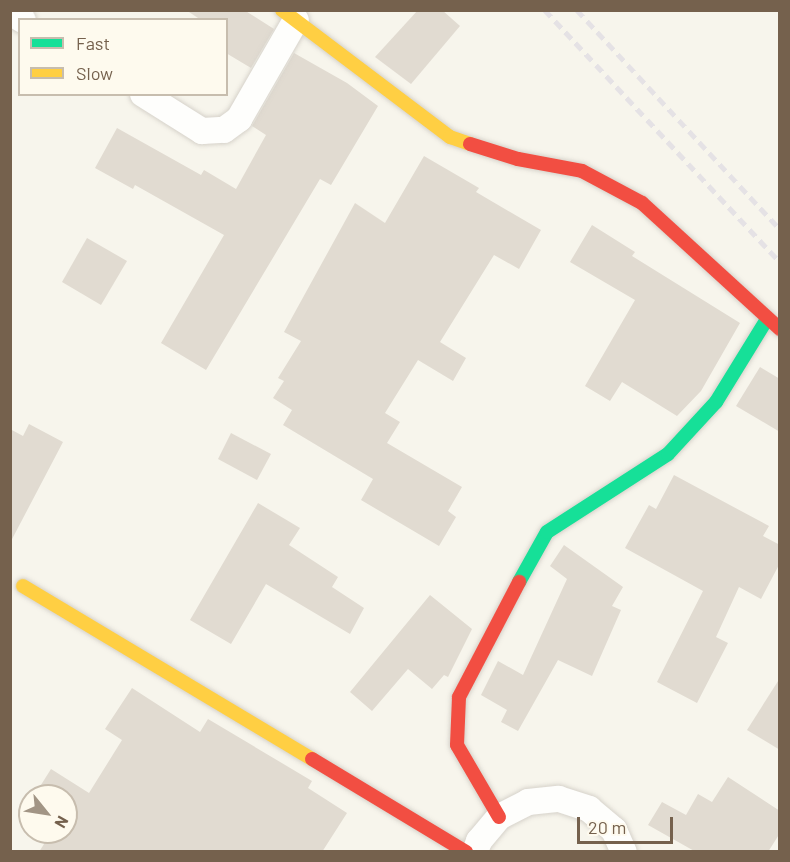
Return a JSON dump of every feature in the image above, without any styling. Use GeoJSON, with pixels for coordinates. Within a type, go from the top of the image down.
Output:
{"type":"FeatureCollection","features":[{"type":"Feature","properties":{"kind":"street"},"geometry":{"type":"LineString","coordinates":[[146,96],[202,131],[224,130],[239,119],[289,15],[450,137],[518,159],[582,171],[642,203],[780,329]]}},
{"type":"Feature","properties":{"kind":"street"},"geometry":{"type":"LineString","coordinates":[[499,817],[457,744],[459,697],[493,630],[547,532],[668,454],[716,402],[767,319]]}},
{"type":"Feature","properties":{"kind":"street"},"geometry":{"type":"LineString","coordinates":[[23,586],[466,852]]}},
{"type":"Feature","properties":{"kind":"street"},"geometry":{"type":"LineString","coordinates":[[475,852],[479,841],[499,817],[528,802],[559,799],[589,809],[614,830],[624,852]]}},
{"type":"Feature","properties":{"kind":"building"},"geometry":{"type":"Polygon","coordinates":[[[186,10],[244,10],[274,29],[251,68],[228,54],[228,18],[198,18],[186,10]]]}},
{"type":"Feature","properties":{"kind":"building"},"geometry":{"type":"Polygon","coordinates":[[[418,10],[442,10],[460,26],[411,84],[375,57],[418,10]]]}},
{"type":"Feature","properties":{"kind":"building"},"geometry":{"type":"Polygon","coordinates":[[[294,53],[347,83],[378,106],[331,185],[320,179],[206,370],[161,343],[224,235],[135,185],[133,189],[95,168],[117,128],[201,175],[204,170],[236,189],[266,135],[252,126],[294,53]]]}},
{"type":"Feature","properties":{"kind":"building"},"geometry":{"type":"Polygon","coordinates":[[[424,156],[479,188],[476,192],[541,230],[519,269],[494,255],[440,342],[466,358],[453,381],[418,360],[385,413],[400,422],[387,443],[462,487],[448,511],[456,517],[439,546],[361,500],[373,479],[283,425],[292,410],[273,398],[284,381],[278,378],[301,341],[284,332],[355,203],[385,223],[424,156]]]}},
{"type":"Feature","properties":{"kind":"building"},"geometry":{"type":"Polygon","coordinates":[[[592,225],[635,252],[632,256],[740,323],[701,391],[677,416],[622,382],[610,401],[585,386],[635,300],[570,262],[592,225]]]}},
{"type":"Feature","properties":{"kind":"building"},"geometry":{"type":"Polygon","coordinates":[[[87,238],[127,261],[101,305],[62,282],[87,238]]]}},
{"type":"Feature","properties":{"kind":"building"},"geometry":{"type":"Polygon","coordinates":[[[760,367],[780,379],[780,432],[736,406],[760,367]]]}},
{"type":"Feature","properties":{"kind":"building"},"geometry":{"type":"Polygon","coordinates":[[[29,424],[63,442],[10,543],[10,429],[23,436],[29,424]]]}},
{"type":"Feature","properties":{"kind":"building"},"geometry":{"type":"Polygon","coordinates":[[[231,433],[271,454],[257,480],[218,459],[231,433]]]}},
{"type":"Feature","properties":{"kind":"building"},"geometry":{"type":"Polygon","coordinates":[[[674,475],[769,526],[763,536],[780,545],[780,563],[761,599],[739,587],[716,637],[728,643],[697,703],[657,682],[703,591],[625,548],[649,505],[656,509],[674,475]]]}},
{"type":"Feature","properties":{"kind":"building"},"geometry":{"type":"Polygon","coordinates":[[[258,503],[300,528],[289,545],[338,577],[332,587],[364,608],[350,634],[266,584],[231,644],[190,620],[258,503]]]}},
{"type":"Feature","properties":{"kind":"building"},"geometry":{"type":"Polygon","coordinates":[[[564,545],[623,587],[612,606],[621,610],[592,676],[558,660],[518,731],[501,722],[507,710],[481,695],[498,661],[523,675],[567,579],[550,566],[564,545]]]}},
{"type":"Feature","properties":{"kind":"building"},"geometry":{"type":"Polygon","coordinates":[[[430,595],[472,629],[448,677],[444,675],[432,689],[408,669],[372,711],[350,692],[430,595]]]}},
{"type":"Feature","properties":{"kind":"building"},"geometry":{"type":"Polygon","coordinates":[[[780,678],[780,750],[747,730],[780,678]]]}},
{"type":"Feature","properties":{"kind":"building"},"geometry":{"type":"Polygon","coordinates":[[[132,688],[200,732],[208,719],[312,781],[308,788],[347,813],[322,852],[39,852],[44,844],[78,844],[78,786],[89,793],[122,740],[105,729],[132,688]]]}},
{"type":"Feature","properties":{"kind":"building"},"geometry":{"type":"Polygon","coordinates":[[[51,769],[75,784],[42,784],[51,769]]]}},
{"type":"Feature","properties":{"kind":"building"},"geometry":{"type":"Polygon","coordinates":[[[728,777],[780,811],[780,833],[768,852],[696,852],[648,825],[662,802],[686,815],[698,794],[712,802],[728,777]]]}},
{"type":"Feature","properties":{"kind":"railway"},"geometry":{"type":"LineString","coordinates":[[545,10],[780,262]]}},
{"type":"Feature","properties":{"kind":"railway"},"geometry":{"type":"LineString","coordinates":[[577,10],[780,229]]}},
{"type":"Feature","properties":{"kind":"traffic: fast"},"geometry":{"type":"LineString","coordinates":[[519,582],[547,532],[668,454],[716,402],[767,319]]}},
{"type":"Feature","properties":{"kind":"traffic: slow"},"geometry":{"type":"LineString","coordinates":[[282,10],[450,137],[470,144]]}},
{"type":"Feature","properties":{"kind":"traffic: slow"},"geometry":{"type":"LineString","coordinates":[[23,586],[312,759]]}},
{"type":"Feature","properties":{"kind":"traffic: jam"},"geometry":{"type":"LineString","coordinates":[[470,144],[518,159],[582,171],[642,203],[780,329]]}},
{"type":"Feature","properties":{"kind":"traffic: jam"},"geometry":{"type":"LineString","coordinates":[[499,817],[457,745],[459,697],[519,582]]}},
{"type":"Feature","properties":{"kind":"traffic: jam"},"geometry":{"type":"LineString","coordinates":[[312,759],[466,852]]}}]}
